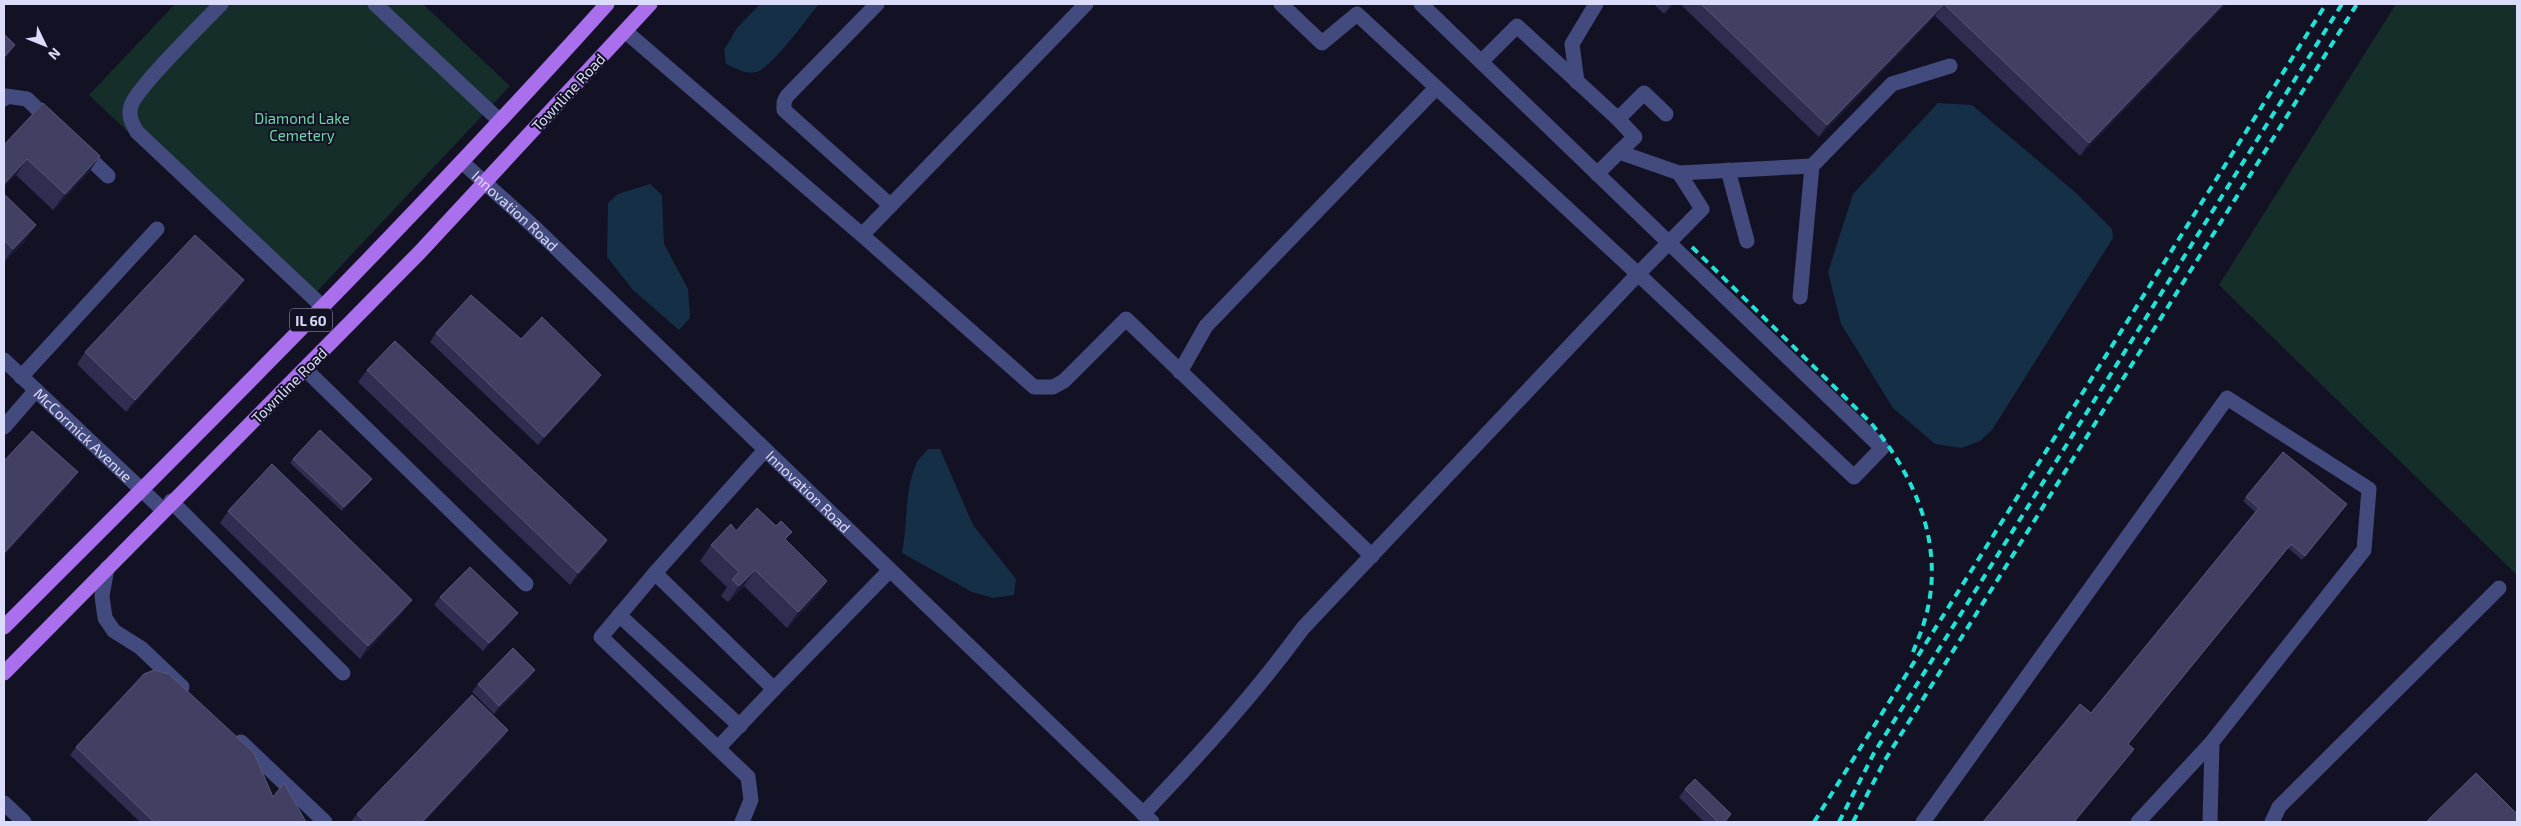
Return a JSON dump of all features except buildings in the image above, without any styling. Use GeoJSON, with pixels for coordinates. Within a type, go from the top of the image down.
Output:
{"type":"FeatureCollection","features":[{"type":"Feature","properties":{"kind":"main road","name":"Townline Road"},"geometry":{"type":"LineString","coordinates":[[4,627],[323,307],[462,162],[607,4]]}},
{"type":"Feature","properties":{"kind":"main road","name":"Townline Road"},"geometry":{"type":"LineString","coordinates":[[4,673],[167,506],[305,369],[485,183],[650,4]]}},
{"type":"Feature","properties":{"kind":"street"},"geometry":{"type":"LineString","coordinates":[[221,4],[145,85],[131,104],[130,119],[137,132],[323,307]]}},
{"type":"Feature","properties":{"kind":"street"},"geometry":{"type":"LineString","coordinates":[[375,4],[500,121]]}},
{"type":"Feature","properties":{"kind":"street"},"geometry":{"type":"LineString","coordinates":[[877,4],[787,96],[784,102],[784,110],[890,205]]}},
{"type":"Feature","properties":{"kind":"street"},"geometry":{"type":"LineString","coordinates":[[862,235],[1086,4]]}},
{"type":"Feature","properties":{"kind":"street"},"geometry":{"type":"LineString","coordinates":[[1281,4],[1322,43],[1362,9],[1436,88],[1854,477],[1882,448],[1420,4]]}},
{"type":"Feature","properties":{"kind":"street"},"geometry":{"type":"LineString","coordinates":[[1577,82],[1572,44],[1596,4]]}},
{"type":"Feature","properties":{"kind":"street"},"geometry":{"type":"LineString","coordinates":[[1481,62],[1517,26],[1618,119],[1635,137],[1597,174]]}},
{"type":"Feature","properties":{"kind":"street"},"geometry":{"type":"LineString","coordinates":[[625,31],[1034,386],[1053,387],[1064,381],[1126,319],[1372,556]]}},
{"type":"Feature","properties":{"kind":"street"},"geometry":{"type":"LineString","coordinates":[[1800,298],[1812,166],[1892,84],[1950,66]]}},
{"type":"Feature","properties":{"kind":"street"},"geometry":{"type":"LineString","coordinates":[[1180,372],[1206,326],[1436,88]]}},
{"type":"Feature","properties":{"kind":"street"},"geometry":{"type":"LineString","coordinates":[[1618,119],[1644,93],[1666,114]]}},
{"type":"Feature","properties":{"kind":"street"},"geometry":{"type":"LineString","coordinates":[[4,99],[6,96],[27,99],[108,176]]}},
{"type":"Feature","properties":{"kind":"street"},"geometry":{"type":"LineString","coordinates":[[1619,152],[1679,172],[1812,166]]}},
{"type":"Feature","properties":{"kind":"street","name":"Innovation Road"},"geometry":{"type":"LineString","coordinates":[[462,162],[540,233],[1147,818]]}},
{"type":"Feature","properties":{"kind":"street"},"geometry":{"type":"LineString","coordinates":[[1728,170],[1747,241]]}},
{"type":"Feature","properties":{"kind":"street"},"geometry":{"type":"LineString","coordinates":[[1147,818],[1266,678],[1304,628],[1668,242],[1702,209],[1679,172]]}},
{"type":"Feature","properties":{"kind":"street"},"geometry":{"type":"LineString","coordinates":[[21,377],[157,229]]}},
{"type":"Feature","properties":{"kind":"street","name":"McCormick Avenue"},"geometry":{"type":"LineString","coordinates":[[4,360],[142,490],[167,506],[343,674]]}},
{"type":"Feature","properties":{"kind":"street"},"geometry":{"type":"LineString","coordinates":[[305,369],[526,584]]}},
{"type":"Feature","properties":{"kind":"street"},"geometry":{"type":"LineString","coordinates":[[4,427],[36,390]]}},
{"type":"Feature","properties":{"kind":"street"},"geometry":{"type":"LineString","coordinates":[[1923,822],[2227,398],[2369,489],[2364,550],[2212,742],[2138,822]]}},
{"type":"Feature","properties":{"kind":"street"},"geometry":{"type":"LineString","coordinates":[[742,822],[751,800],[748,777],[601,637],[654,573],[765,450]]}},
{"type":"Feature","properties":{"kind":"street"},"geometry":{"type":"LineString","coordinates":[[107,568],[102,596],[105,618],[114,631],[141,648],[191,695]]}},
{"type":"Feature","properties":{"kind":"street"},"geometry":{"type":"LineString","coordinates":[[719,748],[890,570]]}},
{"type":"Feature","properties":{"kind":"street"},"geometry":{"type":"LineString","coordinates":[[654,573],[774,689]]}},
{"type":"Feature","properties":{"kind":"street"},"geometry":{"type":"LineString","coordinates":[[2272,822],[2279,808],[2499,588]]}},
{"type":"Feature","properties":{"kind":"street"},"geometry":{"type":"LineString","coordinates":[[619,615],[740,726]]}},
{"type":"Feature","properties":{"kind":"street"},"geometry":{"type":"LineString","coordinates":[[233,735],[325,822]]}},
{"type":"Feature","properties":{"kind":"street"},"geometry":{"type":"LineString","coordinates":[[2210,822],[2212,742]]}},
{"type":"Feature","properties":{"kind":"street"},"geometry":{"type":"LineString","coordinates":[[4,803],[24,822]]}},
{"type":"Feature","properties":{"kind":"green space","name":"Diamond Lake Cemetery"},"geometry":{"type":"Polygon","coordinates":[[[175,4],[423,4],[510,86],[308,301],[89,95],[175,4]]]}},
{"type":"Feature","properties":{"kind":"green space"},"geometry":{"type":"Polygon","coordinates":[[[2396,4],[2517,4],[2517,575],[2219,285],[2396,4]]]}},
{"type":"Feature","properties":{"kind":"water"},"geometry":{"type":"Polygon","coordinates":[[[760,4],[819,4],[771,62],[756,72],[744,72],[726,64],[724,50],[737,28],[760,4]]]}},
{"type":"Feature","properties":{"kind":"water"},"geometry":{"type":"Polygon","coordinates":[[[1938,103],[1972,105],[2075,192],[2112,229],[2113,238],[1992,430],[1980,441],[1962,448],[1935,444],[1893,408],[1841,324],[1828,272],[1853,194],[1938,103]]]}},
{"type":"Feature","properties":{"kind":"water"},"geometry":{"type":"Polygon","coordinates":[[[650,184],[662,195],[664,244],[688,289],[690,318],[679,330],[633,290],[607,257],[608,203],[618,194],[650,184]]]}},
{"type":"Feature","properties":{"kind":"water"},"geometry":{"type":"Polygon","coordinates":[[[928,449],[940,449],[973,525],[1016,579],[1014,595],[993,598],[972,592],[902,553],[912,475],[917,462],[928,449]]]}},
{"type":"Feature","properties":{"kind":"railway"},"geometry":{"type":"LineString","coordinates":[[1814,822],[2326,4]]}},
{"type":"Feature","properties":{"kind":"railway"},"geometry":{"type":"LineString","coordinates":[[1839,822],[1874,753],[2342,4]]}},
{"type":"Feature","properties":{"kind":"railway"},"geometry":{"type":"LineString","coordinates":[[1853,822],[1885,760],[2357,4]]}},
{"type":"Feature","properties":{"kind":"railway"},"geometry":{"type":"LineString","coordinates":[[1692,247],[1870,422],[1901,466],[1923,514],[1932,566],[1931,592],[1925,619],[1912,655]]}}]}
